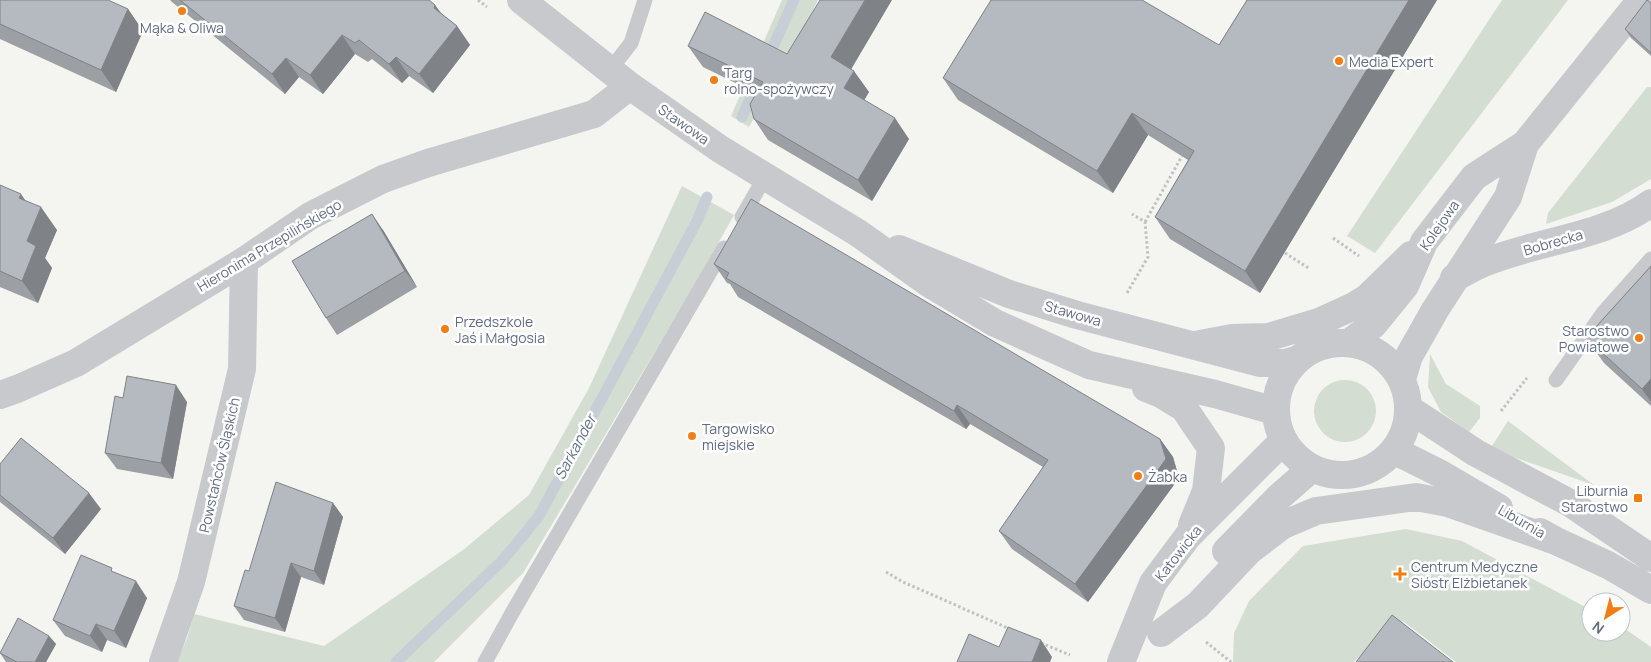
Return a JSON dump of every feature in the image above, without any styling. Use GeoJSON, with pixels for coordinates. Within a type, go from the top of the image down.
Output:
{"type":"FeatureCollection","features":[{"type":"Feature","properties":{"kind":"street","name":"Stawowa"},"geometry":{"type":"LineString","coordinates":[[521,0],[620,78],[720,150],[858,233],[930,284],[995,323],[1089,365],[1215,394],[1275,411]]}},
{"type":"Feature","properties":{"kind":"street","name":"Kolejowa"},"geometry":{"type":"LineString","coordinates":[[1349,343],[1374,324],[1404,286],[1424,242],[1474,177],[1525,144],[1641,0]]}},
{"type":"Feature","properties":{"kind":"street","name":"Hieronima Przepilińskiego"},"geometry":{"type":"LineString","coordinates":[[0,395],[17,390],[76,363],[244,261],[310,216],[383,179],[428,163],[594,114],[620,78]]}},
{"type":"Feature","properties":{"kind":"street","name":"Kolejowa"},"geometry":{"type":"LineString","coordinates":[[1402,379],[1409,356],[1454,278],[1508,197],[1525,144]]}},
{"type":"Feature","properties":{"kind":"street","name":"Bobrecka"},"geometry":{"type":"LineString","coordinates":[[1454,278],[1489,261],[1606,227],[1639,212],[1651,203]]}},
{"type":"Feature","properties":{"kind":"street","name":"Stawowa"},"geometry":{"type":"LineString","coordinates":[[858,233],[1009,294],[1077,315],[1260,363],[1285,363],[1296,360]]}},
{"type":"Feature","properties":{"kind":"street"},"geometry":{"type":"LineString","coordinates":[[1192,346],[1232,338],[1270,337],[1319,322],[1367,298],[1424,242]]}},
{"type":"Feature","properties":{"kind":"street","name":"Powstańców Śląskich"},"geometry":{"type":"LineString","coordinates":[[162,662],[191,582],[242,369],[244,261]]}},
{"type":"Feature","properties":{"kind":"street"},"geometry":{"type":"LineString","coordinates":[[1349,343],[1365,347],[1380,354],[1392,366],[1402,379],[1407,394],[1409,410],[1405,432],[1395,451],[1377,467],[1356,475],[1333,476],[1311,469],[1295,457],[1283,441],[1275,411],[1277,392],[1284,375],[1296,360],[1312,349],[1330,344],[1349,343]]}},
{"type":"Feature","properties":{"kind":"street"},"geometry":{"type":"LineString","coordinates":[[1089,365],[1162,394],[1184,408],[1211,448],[1206,491],[1188,536]]}},
{"type":"Feature","properties":{"kind":"street"},"geometry":{"type":"LineString","coordinates":[[1409,410],[1476,453],[1570,503],[1651,558]]}},
{"type":"Feature","properties":{"kind":"street","name":"Katowicka"},"geometry":{"type":"LineString","coordinates":[[1121,662],[1153,584],[1188,536],[1283,441]]}},
{"type":"Feature","properties":{"kind":"street","name":"Liburnia"},"geometry":{"type":"LineString","coordinates":[[1395,451],[1442,474],[1556,541],[1608,565],[1651,590]]}},
{"type":"Feature","properties":{"kind":"street"},"geometry":{"type":"LineString","coordinates":[[1161,633],[1212,565],[1279,497],[1311,469]]}},
{"type":"Feature","properties":{"kind":"street"},"geometry":{"type":"LineString","coordinates":[[1131,662],[1161,633],[1198,606],[1249,552],[1283,525],[1316,511],[1416,497],[1448,502],[1556,541]]}},
{"type":"Feature","properties":{"kind":"lane"},"geometry":{"type":"LineString","coordinates":[[620,78],[645,0]]}},
{"type":"Feature","properties":{"kind":"lane"},"geometry":{"type":"LineString","coordinates":[[486,662],[512,613],[765,177]]}},
{"type":"Feature","properties":{"kind":"lane"},"geometry":{"type":"LineString","coordinates":[[1556,380],[1603,312],[1651,260]]}},
{"type":"Feature","properties":{"kind":"path"},"geometry":{"type":"LineString","coordinates":[[1126,296],[1148,257],[1145,222],[1182,156]]}},
{"type":"Feature","properties":{"kind":"path"},"geometry":{"type":"LineString","coordinates":[[1132,214],[1145,222]]}},
{"type":"Feature","properties":{"kind":"path"},"geometry":{"type":"LineString","coordinates":[[1333,238],[1366,260]]}},
{"type":"Feature","properties":{"kind":"path"},"geometry":{"type":"LineString","coordinates":[[1285,253],[1310,269]]}},
{"type":"Feature","properties":{"kind":"path"},"geometry":{"type":"LineString","coordinates":[[1501,411],[1527,378]]}},
{"type":"Feature","properties":{"kind":"path"},"geometry":{"type":"LineString","coordinates":[[886,572],[903,582],[1017,632]]}},
{"type":"Feature","properties":{"kind":"path"},"geometry":{"type":"LineString","coordinates":[[1202,639],[1231,662]]}},
{"type":"Feature","properties":{"kind":"path"},"geometry":{"type":"LineString","coordinates":[[1035,640],[1070,656]]}},
{"type":"Feature","properties":{"kind":"shaded area"},"geometry":{"type":"Polygon","coordinates":[[[782,0],[818,0],[749,127],[731,116],[782,0]]]}},
{"type":"Feature","properties":{"kind":"shaded area"},"geometry":{"type":"Polygon","coordinates":[[[1502,0],[1568,0],[1375,253],[1347,236],[1502,0]]]}},
{"type":"Feature","properties":{"kind":"shaded area"},"geometry":{"type":"Polygon","coordinates":[[[1647,87],[1651,87],[1651,179],[1612,202],[1546,224],[1548,213],[1647,87]]]}},
{"type":"Feature","properties":{"kind":"shaded area"},"geometry":{"type":"Polygon","coordinates":[[[682,186],[734,215],[523,573],[434,662],[177,662],[194,614],[324,646],[463,550],[529,495],[589,388],[682,186]]]}},
{"type":"Feature","properties":{"kind":"shaded area"},"geometry":{"type":"Polygon","coordinates":[[[1430,354],[1446,384],[1480,406],[1480,418],[1469,432],[1441,412],[1428,387],[1430,354]]]}},
{"type":"Feature","properties":{"kind":"shaded area"},"geometry":{"type":"Polygon","coordinates":[[[1339,380],[1351,380],[1367,389],[1374,399],[1376,411],[1374,423],[1367,433],[1351,442],[1339,442],[1328,437],[1319,428],[1314,417],[1314,405],[1319,394],[1328,385],[1339,380]]]}},
{"type":"Feature","properties":{"kind":"shaded area"},"geometry":{"type":"Polygon","coordinates":[[[1508,421],[1594,485],[1490,449],[1508,421]]]}},
{"type":"Feature","properties":{"kind":"shaded area","name":"Centrum Medyczne Sióstr Elżbietanek"},"geometry":{"type":"Polygon","coordinates":[[[1406,529],[1462,541],[1581,605],[1581,642],[1631,642],[1631,633],[1651,647],[1651,662],[1456,662],[1403,621],[1353,662],[1233,662],[1234,633],[1249,601],[1303,546],[1406,529]]]}},
{"type":"Feature","properties":{"kind":"building"},"geometry":{"type":"Polygon","coordinates":[[[0,0],[108,0],[128,9],[101,70],[0,24],[0,0]]]}},
{"type":"Feature","properties":{"kind":"building"},"geometry":{"type":"Polygon","coordinates":[[[180,0],[429,0],[435,5],[434,8],[457,26],[419,74],[396,57],[389,64],[359,40],[355,43],[342,35],[310,75],[286,58],[272,74],[180,0]]]}},
{"type":"Feature","properties":{"kind":"building"},"geometry":{"type":"Polygon","coordinates":[[[820,0],[865,0],[831,57],[854,71],[844,88],[895,118],[858,180],[754,119],[750,104],[763,82],[688,46],[705,12],[787,54],[820,0]]]}},
{"type":"Feature","properties":{"kind":"building"},"geometry":{"type":"Polygon","coordinates":[[[991,0],[1142,0],[1219,45],[1247,0],[1409,0],[1245,271],[1155,217],[1194,151],[1132,113],[1097,171],[943,78],[991,0]]]}},
{"type":"Feature","properties":{"kind":"building"},"geometry":{"type":"Polygon","coordinates":[[[1647,0],[1651,3],[1651,53],[1625,29],[1647,0]]]}},
{"type":"Feature","properties":{"kind":"building"},"geometry":{"type":"Polygon","coordinates":[[[0,185],[21,194],[19,198],[41,207],[27,241],[36,246],[22,281],[0,271],[0,185]]]}},
{"type":"Feature","properties":{"kind":"building"},"geometry":{"type":"Polygon","coordinates":[[[751,199],[1160,439],[1166,459],[1075,584],[999,531],[1048,460],[957,405],[954,411],[726,278],[729,273],[714,264],[751,199]]]}},
{"type":"Feature","properties":{"kind":"building"},"geometry":{"type":"Polygon","coordinates":[[[372,214],[405,271],[326,318],[292,261],[372,214]]]}},
{"type":"Feature","properties":{"kind":"building"},"geometry":{"type":"Polygon","coordinates":[[[1651,266],[1651,379],[1642,389],[1586,338],[1651,266]]]}},
{"type":"Feature","properties":{"kind":"building"},"geometry":{"type":"Polygon","coordinates":[[[127,376],[176,385],[161,463],[105,453],[115,396],[123,398],[127,376]]]}},
{"type":"Feature","properties":{"kind":"building"},"geometry":{"type":"Polygon","coordinates":[[[21,438],[89,493],[53,538],[0,495],[0,464],[21,438]]]}},
{"type":"Feature","properties":{"kind":"building"},"geometry":{"type":"Polygon","coordinates":[[[276,482],[333,503],[314,571],[291,563],[275,618],[234,606],[245,570],[249,571],[276,482]]]}},
{"type":"Feature","properties":{"kind":"building"},"geometry":{"type":"Polygon","coordinates":[[[81,555],[112,568],[111,571],[136,581],[114,631],[96,624],[90,636],[53,620],[81,555]]]}},
{"type":"Feature","properties":{"kind":"building"},"geometry":{"type":"Polygon","coordinates":[[[1392,615],[1453,662],[1356,662],[1392,615]]]}},
{"type":"Feature","properties":{"kind":"building"},"geometry":{"type":"Polygon","coordinates":[[[18,618],[49,636],[35,662],[17,662],[0,653],[18,618]]]}},
{"type":"Feature","properties":{"kind":"building"},"geometry":{"type":"Polygon","coordinates":[[[1008,627],[1041,640],[1032,662],[957,662],[969,634],[999,647],[1008,627]]]}},
{"type":"Feature","properties":{"kind":"waterway","name":"Sarkander"},"geometry":{"type":"LineString","coordinates":[[767,60],[794,0]]}},
{"type":"Feature","properties":{"kind":"waterway","name":"Sarkander"},"geometry":{"type":"LineString","coordinates":[[742,117],[760,77]]}},
{"type":"Feature","properties":{"kind":"waterway","name":"Sarkander"},"geometry":{"type":"LineString","coordinates":[[396,662],[503,560],[539,516],[697,221],[707,197]]}},
{"type":"Feature","properties":{"kind":"place","name":"Mąka & Oliwa"},"geometry":{"type":"Point","coordinates":[182,11]}},
{"type":"Feature","properties":{"kind":"place","name":"Media Expert"},"geometry":{"type":"Point","coordinates":[1339,61]}},
{"type":"Feature","properties":{"kind":"place","name":"Targ rolno-spożywczy"},"geometry":{"type":"Point","coordinates":[714,80]}},
{"type":"Feature","properties":{"kind":"place","name":"Przedszkole Jaś i Małgosia"},"geometry":{"type":"Point","coordinates":[445,329]}},
{"type":"Feature","properties":{"kind":"place","name":"Starostwo Powiatowe"},"geometry":{"type":"Point","coordinates":[1639,338]}},
{"type":"Feature","properties":{"kind":"place","name":"Targowisko miejskie"},"geometry":{"type":"Point","coordinates":[692,436]}},
{"type":"Feature","properties":{"kind":"place","name":"Żabka"},"geometry":{"type":"Point","coordinates":[1138,476]}},
{"type":"Feature","properties":{"kind":"place","name":"Liburnia Starostwo"},"geometry":{"type":"Point","coordinates":[1638,498]}},
{"type":"Feature","properties":{"kind":"place","name":"Centrum Medyczne Sióstr Elżbietanek"},"geometry":{"type":"Point","coordinates":[1400,574]}}]}
